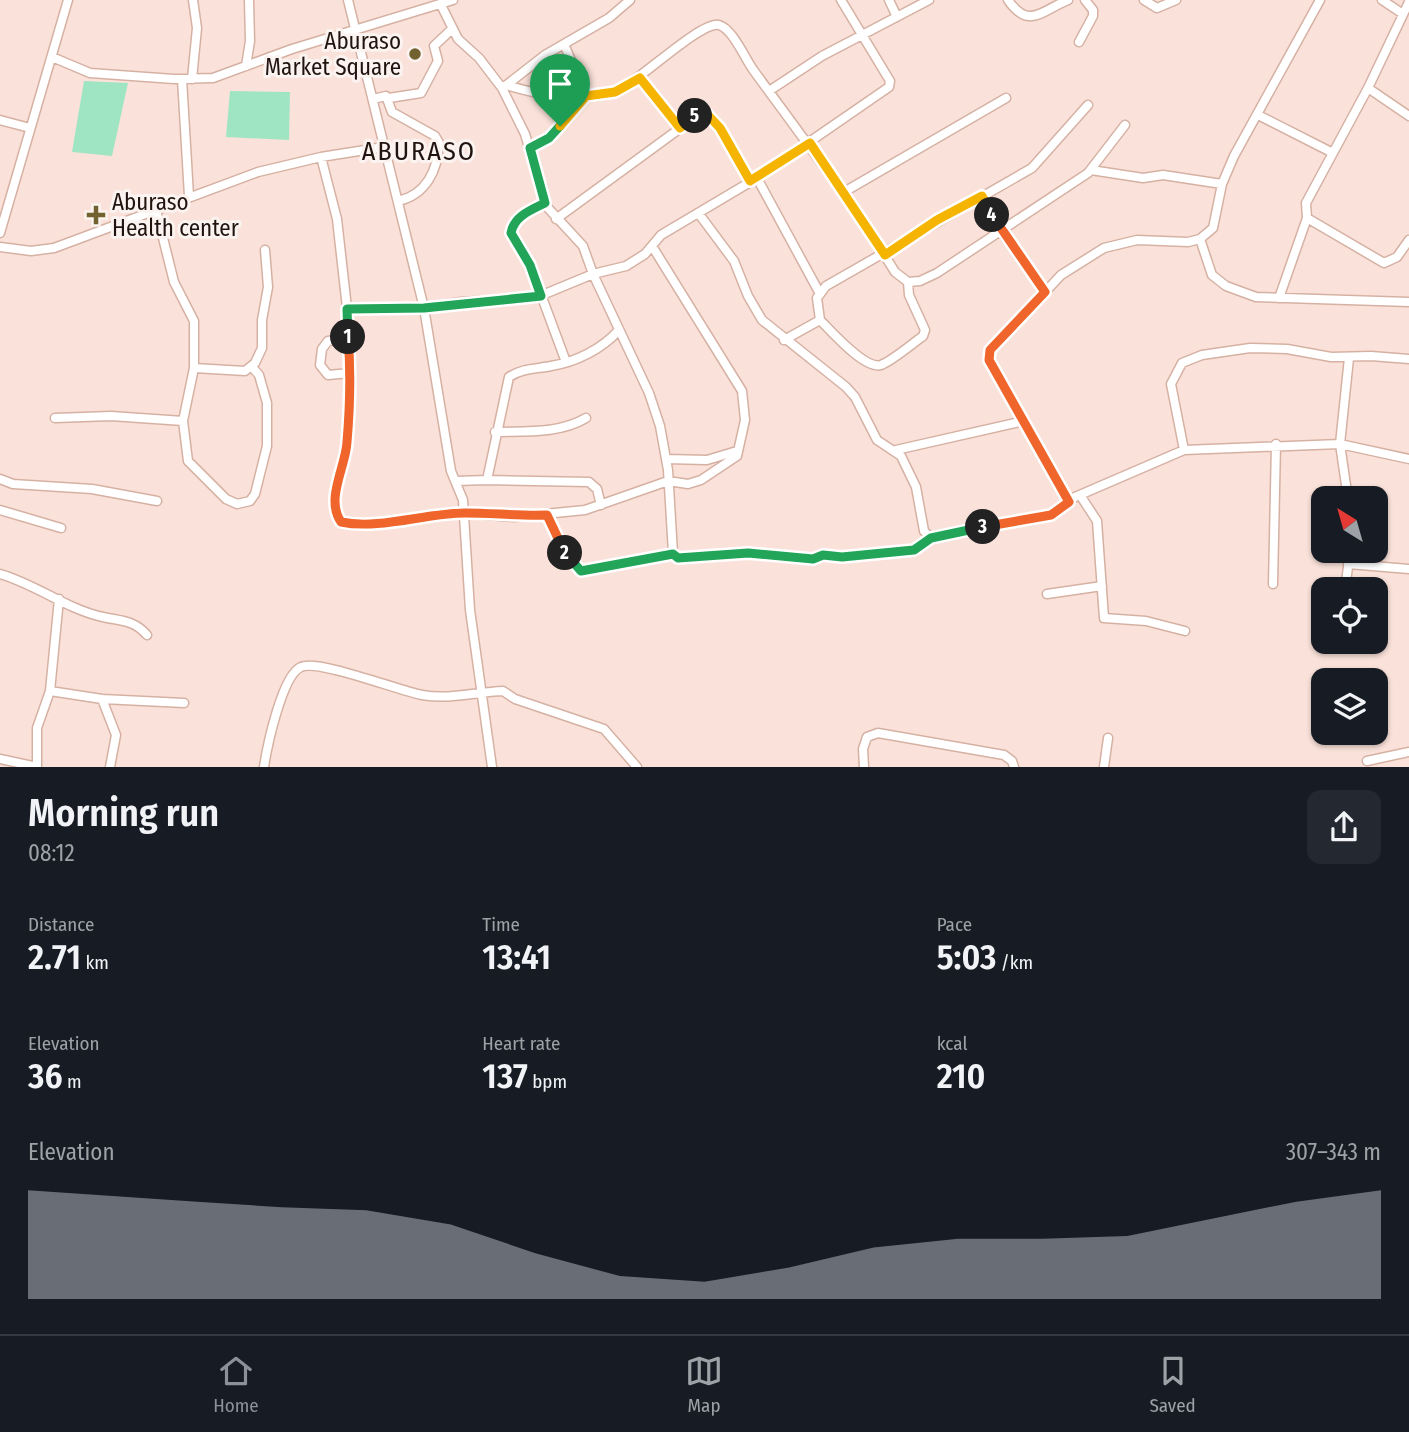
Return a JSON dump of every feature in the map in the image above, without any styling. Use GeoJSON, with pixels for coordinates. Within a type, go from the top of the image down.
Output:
{"type":"FeatureCollection","features":[{"type":"Feature","properties":{"kind":"street"},"geometry":{"type":"LineString","coordinates":[[0,233],[68,0]]}},
{"type":"Feature","properties":{"kind":"street"},"geometry":{"type":"LineString","coordinates":[[189,197],[187,79],[197,27],[193,0]]}},
{"type":"Feature","properties":{"kind":"street"},"geometry":{"type":"LineString","coordinates":[[246,66],[250,41],[249,0]]}},
{"type":"Feature","properties":{"kind":"street"},"geometry":{"type":"LineString","coordinates":[[348,0],[424,308],[436,386],[456,481],[461,490],[470,610],[492,767]]}},
{"type":"Feature","properties":{"kind":"street"},"geometry":{"type":"LineString","coordinates":[[52,57],[89,73],[213,78],[356,29],[453,0]]}},
{"type":"Feature","properties":{"kind":"street"},"geometry":{"type":"LineString","coordinates":[[504,87],[545,55],[609,18],[630,0]]}},
{"type":"Feature","properties":{"kind":"street"},"geometry":{"type":"LineString","coordinates":[[347,309],[424,308],[541,296],[593,274],[626,267],[661,235],[754,180],[889,87],[890,82],[860,36],[841,0]]}},
{"type":"Feature","properties":{"kind":"street"},"geometry":{"type":"LineString","coordinates":[[889,0],[897,17]]}},
{"type":"Feature","properties":{"kind":"street"},"geometry":{"type":"LineString","coordinates":[[769,91],[822,57],[929,0]]}},
{"type":"Feature","properties":{"kind":"street"},"geometry":{"type":"LineString","coordinates":[[1008,0],[1018,14],[1029,17],[1068,0]]}},
{"type":"Feature","properties":{"kind":"street"},"geometry":{"type":"LineString","coordinates":[[1079,42],[1093,16],[1093,10],[1085,0]]}},
{"type":"Feature","properties":{"kind":"street"},"geometry":{"type":"LineString","coordinates":[[1144,0],[1157,8],[1176,0]]}},
{"type":"Feature","properties":{"kind":"street"},"geometry":{"type":"LineString","coordinates":[[1069,502],[994,371],[989,360],[990,350],[1062,275],[1104,248],[1137,240],[1188,242],[1200,239],[1213,228],[1222,184],[1320,0]]}},
{"type":"Feature","properties":{"kind":"street"},"geometry":{"type":"LineString","coordinates":[[1382,0],[1409,25]]}},
{"type":"Feature","properties":{"kind":"street"},"geometry":{"type":"LineString","coordinates":[[1279,298],[1307,218],[1306,203],[1368,88],[1409,2]]}},
{"type":"Feature","properties":{"kind":"street"},"geometry":{"type":"LineString","coordinates":[[441,5],[453,29],[504,87],[530,148],[545,203],[556,219],[576,236],[656,408],[666,459],[673,554],[678,558],[764,553],[813,559],[823,555],[842,557],[914,550],[931,538],[1051,515],[1080,495],[1184,450],[1276,444],[1340,444],[1409,459]]}},
{"type":"Feature","properties":{"kind":"street"},"geometry":{"type":"LineString","coordinates":[[504,87],[559,96],[615,92],[640,78],[686,40],[711,25],[720,25],[729,32],[769,91],[810,143],[895,272],[908,282],[920,281],[937,273],[1091,170],[1125,125]]}},
{"type":"Feature","properties":{"kind":"street"},"geometry":{"type":"LineString","coordinates":[[373,99],[421,93],[438,61],[434,46],[453,29]]}},
{"type":"Feature","properties":{"kind":"street"},"geometry":{"type":"LineString","coordinates":[[564,44],[586,96]]}},
{"type":"Feature","properties":{"kind":"street"},"geometry":{"type":"LineString","coordinates":[[640,78],[680,128]]}},
{"type":"Feature","properties":{"kind":"street"},"geometry":{"type":"LineString","coordinates":[[1368,88],[1409,116]]}},
{"type":"Feature","properties":{"kind":"street"},"geometry":{"type":"LineString","coordinates":[[530,148],[555,133],[586,96]]}},
{"type":"Feature","properties":{"kind":"street"},"geometry":{"type":"LineString","coordinates":[[389,98],[392,112],[435,136],[440,146],[425,187],[415,196],[398,201]]}},
{"type":"Feature","properties":{"kind":"street"},"geometry":{"type":"LineString","coordinates":[[844,192],[1006,98]]}},
{"type":"Feature","properties":{"kind":"street"},"geometry":{"type":"LineString","coordinates":[[819,292],[885,255],[937,220],[1032,168],[1088,105]]}},
{"type":"Feature","properties":{"kind":"street"},"geometry":{"type":"LineString","coordinates":[[556,219],[701,113],[709,115],[720,128],[754,180],[819,292],[820,320],[849,349],[872,364],[881,365],[923,337],[925,330],[909,295],[908,282]]}},
{"type":"Feature","properties":{"kind":"street"},"geometry":{"type":"LineString","coordinates":[[1258,115],[1333,153]]}},
{"type":"Feature","properties":{"kind":"street"},"geometry":{"type":"LineString","coordinates":[[0,120],[30,128]]}},
{"type":"Feature","properties":{"kind":"street"},"geometry":{"type":"LineString","coordinates":[[0,247],[31,251],[54,248],[258,172],[321,157],[384,147]]}},
{"type":"Feature","properties":{"kind":"street"},"geometry":{"type":"LineString","coordinates":[[321,157],[337,219],[347,309],[350,373],[347,441],[336,490],[336,512],[341,522],[373,524],[464,513],[514,517],[547,515],[601,505],[668,481],[688,484],[701,480],[737,456],[745,420],[742,391],[652,246]]}},
{"type":"Feature","properties":{"kind":"street"},"geometry":{"type":"LineString","coordinates":[[1091,170],[1143,178],[1163,175],[1222,184]]}},
{"type":"Feature","properties":{"kind":"street"},"geometry":{"type":"LineString","coordinates":[[982,196],[1000,231],[1045,292]]}},
{"type":"Feature","properties":{"kind":"street"},"geometry":{"type":"LineString","coordinates":[[545,203],[513,223],[511,233],[530,265],[566,362]]}},
{"type":"Feature","properties":{"kind":"street"},"geometry":{"type":"LineString","coordinates":[[156,210],[174,282],[194,321],[194,368],[183,421],[190,465],[230,503],[250,501],[256,494],[262,471],[269,419],[259,374],[252,367]]}},
{"type":"Feature","properties":{"kind":"street"},"geometry":{"type":"LineString","coordinates":[[699,214],[734,261],[762,320],[846,387],[855,397],[877,440],[896,450],[913,478],[924,531],[931,538]]}},
{"type":"Feature","properties":{"kind":"street"},"geometry":{"type":"LineString","coordinates":[[1307,218],[1384,263],[1398,257],[1409,240]]}},
{"type":"Feature","properties":{"kind":"street"},"geometry":{"type":"LineString","coordinates":[[1200,239],[1208,269],[1226,286],[1256,297],[1409,302]]}},
{"type":"Feature","properties":{"kind":"street"},"geometry":{"type":"LineString","coordinates":[[194,368],[234,371],[252,367],[262,348],[262,320],[268,287],[265,250]]}},
{"type":"Feature","properties":{"kind":"street"},"geometry":{"type":"LineString","coordinates":[[784,340],[820,320]]}},
{"type":"Feature","properties":{"kind":"street"},"geometry":{"type":"LineString","coordinates":[[488,480],[495,432],[509,377],[518,371],[566,362],[602,345],[619,330]]}},
{"type":"Feature","properties":{"kind":"street"},"geometry":{"type":"LineString","coordinates":[[348,338],[328,341],[322,349],[320,365],[328,375],[350,373]]}},
{"type":"Feature","properties":{"kind":"street"},"geometry":{"type":"LineString","coordinates":[[1184,450],[1171,384],[1182,363],[1202,355],[1250,348],[1287,349],[1349,358],[1371,356],[1409,359]]}},
{"type":"Feature","properties":{"kind":"street"},"geometry":{"type":"LineString","coordinates":[[1346,486],[1340,444],[1349,358]]}},
{"type":"Feature","properties":{"kind":"street"},"geometry":{"type":"LineString","coordinates":[[55,418],[111,416],[183,421]]}},
{"type":"Feature","properties":{"kind":"street"},"geometry":{"type":"LineString","coordinates":[[495,432],[552,430],[575,425],[586,418]]}},
{"type":"Feature","properties":{"kind":"street"},"geometry":{"type":"LineString","coordinates":[[896,450],[1024,421]]}},
{"type":"Feature","properties":{"kind":"street"},"geometry":{"type":"LineString","coordinates":[[1273,584],[1276,444]]}},
{"type":"Feature","properties":{"kind":"street"},"geometry":{"type":"LineString","coordinates":[[666,459],[707,460],[740,450]]}},
{"type":"Feature","properties":{"kind":"street"},"geometry":{"type":"LineString","coordinates":[[0,491],[1,480],[13,484],[92,489],[157,502]]}},
{"type":"Feature","properties":{"kind":"street"},"geometry":{"type":"LineString","coordinates":[[456,481],[589,482],[597,489],[601,505]]}},
{"type":"Feature","properties":{"kind":"street"},"geometry":{"type":"LineString","coordinates":[[1080,495],[1097,521],[1105,620],[1146,621],[1185,631]]}},
{"type":"Feature","properties":{"kind":"street"},"geometry":{"type":"LineString","coordinates":[[0,510],[61,528]]}},
{"type":"Feature","properties":{"kind":"street"},"geometry":{"type":"LineString","coordinates":[[547,515],[570,562],[581,571],[673,554]]}},
{"type":"Feature","properties":{"kind":"street"},"geometry":{"type":"LineString","coordinates":[[1346,577],[1348,564],[1409,569]]}},
{"type":"Feature","properties":{"kind":"street"},"geometry":{"type":"LineString","coordinates":[[0,574],[85,611],[134,622],[147,635]]}},
{"type":"Feature","properties":{"kind":"street"},"geometry":{"type":"LineString","coordinates":[[1047,594],[1102,586]]}},
{"type":"Feature","properties":{"kind":"street"},"geometry":{"type":"LineString","coordinates":[[0,759],[37,767],[37,728],[50,691],[59,599]]}},
{"type":"Feature","properties":{"kind":"street"},"geometry":{"type":"LineString","coordinates":[[264,767],[278,708],[295,672],[301,667],[371,679],[419,695],[460,697],[481,691],[503,691],[516,699],[604,729],[637,767]]}},
{"type":"Feature","properties":{"kind":"street"},"geometry":{"type":"LineString","coordinates":[[50,691],[102,699],[184,703]]}},
{"type":"Feature","properties":{"kind":"street"},"geometry":{"type":"LineString","coordinates":[[102,699],[116,735],[110,767]]}},
{"type":"Feature","properties":{"kind":"street"},"geometry":{"type":"LineString","coordinates":[[864,767],[863,749],[867,737],[878,733],[1004,755],[1012,761],[1014,767]]}},
{"type":"Feature","properties":{"kind":"street"},"geometry":{"type":"LineString","coordinates":[[1104,767],[1108,738]]}},
{"type":"Feature","properties":{"kind":"street"},"geometry":{"type":"LineString","coordinates":[[1367,761],[1409,752]]}},
{"type":"Feature","properties":{"kind":"green space"},"geometry":{"type":"Polygon","coordinates":[[[84,81],[128,83],[112,156],[72,152],[84,81]]]}},
{"type":"Feature","properties":{"kind":"green space"},"geometry":{"type":"Polygon","coordinates":[[[230,91],[290,92],[289,140],[226,137],[230,91]]]}},
{"type":"Feature","properties":{"kind":"place","name":"Aburaso Market Square"},"geometry":{"type":"Point","coordinates":[415,54]}},
{"type":"Feature","properties":{"kind":"place","name":"Aburaso Health center"},"geometry":{"type":"Point","coordinates":[96,215]}},
{"type":"Feature","properties":{"kind":"district","name":"ABURASO"},"geometry":{"type":"Point","coordinates":[419,151]}},
{"type":"Feature","properties":{"kind":"route"},"geometry":{"type":"LineString","coordinates":[[640,78],[680,128],[701,113],[709,115],[720,128],[750,181],[810,143],[885,255],[937,220],[982,196],[1000,231],[1045,292],[990,350],[989,360],[1069,502],[1051,515],[931,538],[914,550],[842,557],[823,555],[813,559],[764,553],[678,558],[673,554],[581,571],[570,562],[547,515],[514,517],[464,513],[431,518],[405,518],[373,524],[341,522],[336,512],[336,490],[347,441],[350,379],[347,309],[424,308],[461,302],[541,296],[530,265],[514,241],[511,228],[519,218],[545,203],[530,148],[549,138],[560,126],[586,96],[615,92],[640,78]]}}]}
